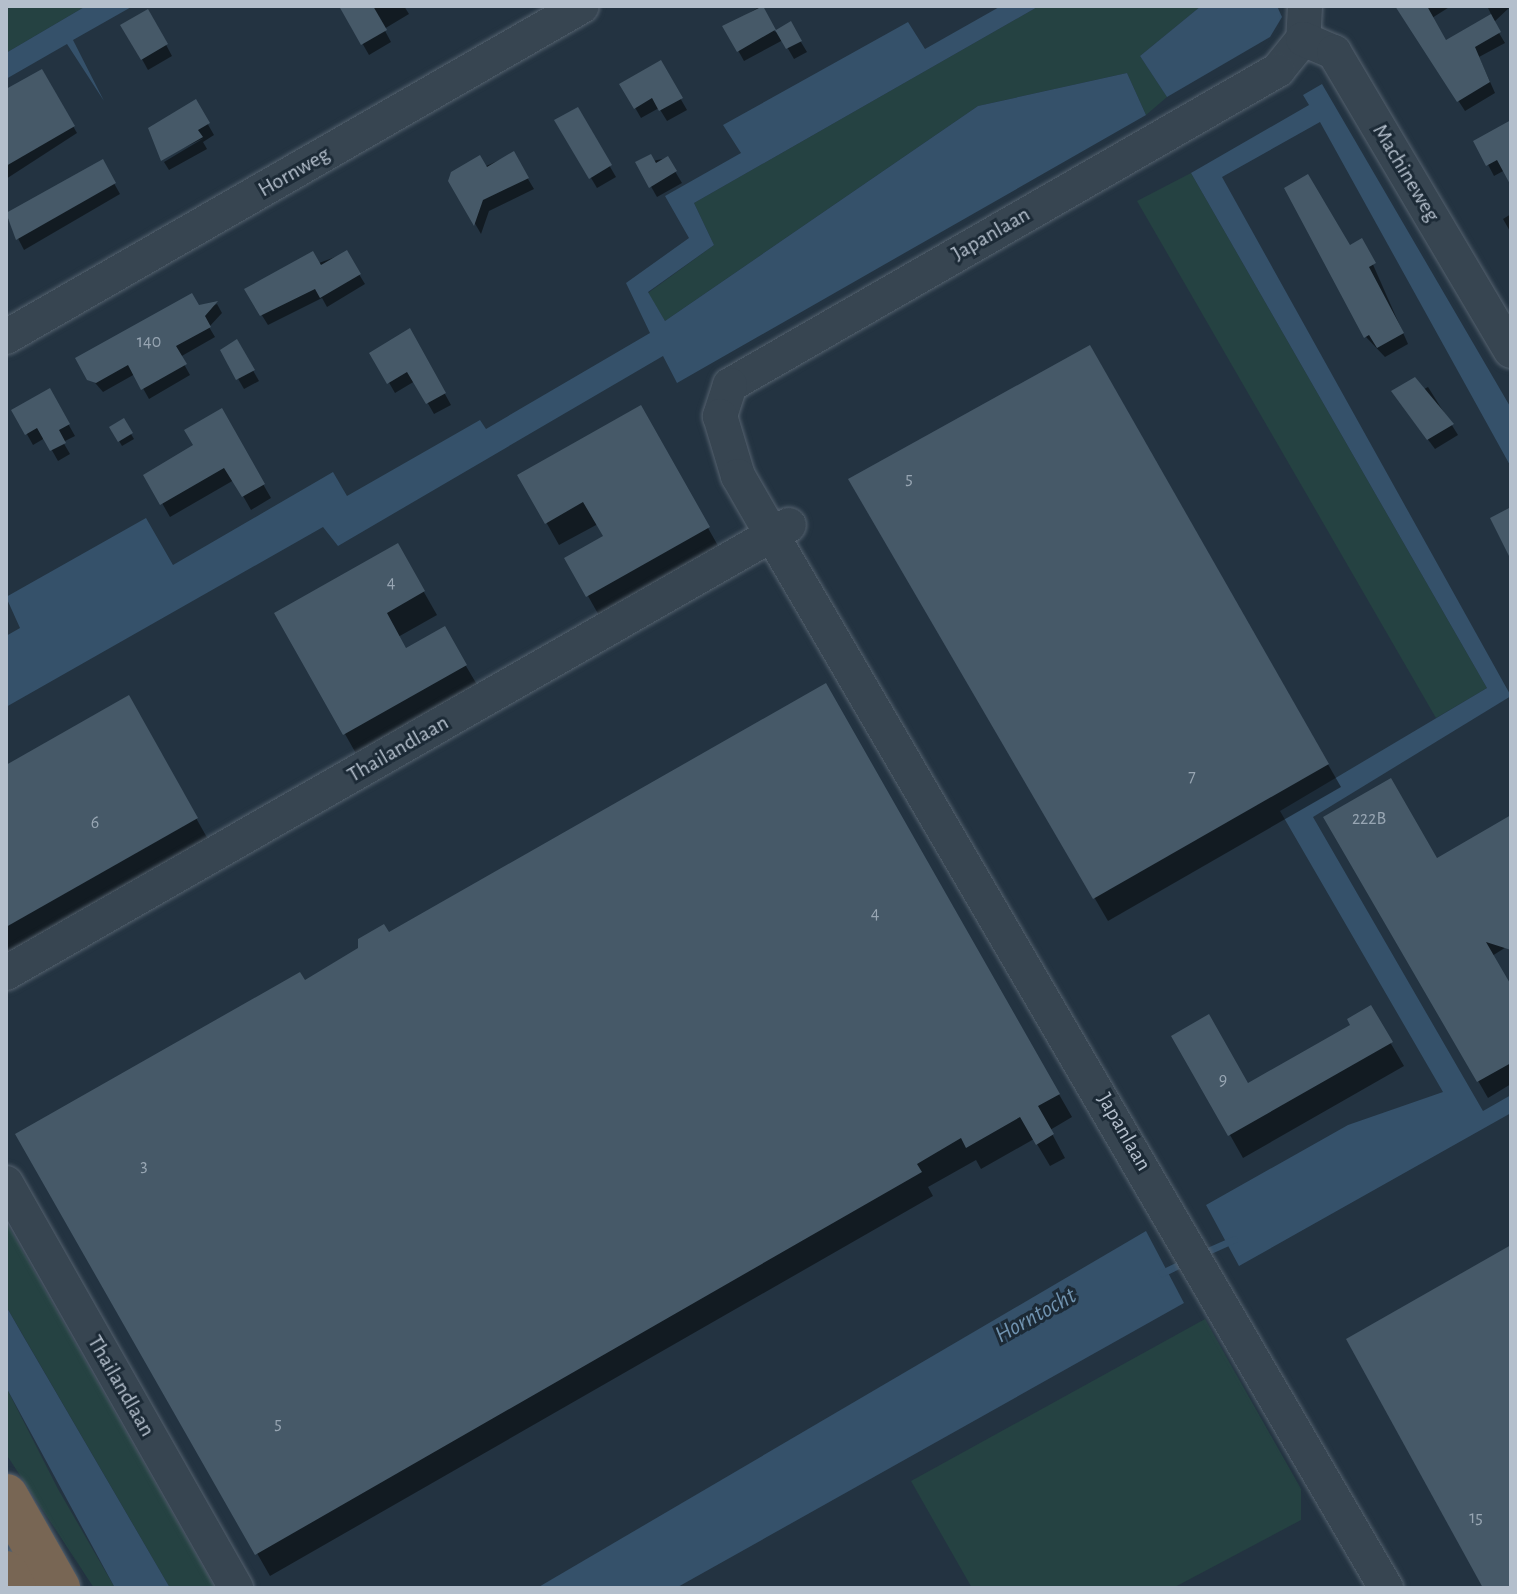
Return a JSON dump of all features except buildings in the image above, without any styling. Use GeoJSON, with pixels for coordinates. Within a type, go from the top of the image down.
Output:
{"type":"FeatureCollection","features":[{"type":"Feature","properties":{"kind":"highway"},"geometry":{"type":"LineString","coordinates":[[6,1496],[58,1588]]}},
{"type":"Feature","properties":{"kind":"highway"},"geometry":{"type":"LineString","coordinates":[[6,1573],[14,1588]]}},
{"type":"Feature","properties":{"kind":"street","name":"Hornweg"},"geometry":{"type":"LineString","coordinates":[[6,337],[582,6]]}},
{"type":"Feature","properties":{"kind":"street","name":"Machineweg"},"geometry":{"type":"LineString","coordinates":[[1304,22],[1334,52],[1511,351]]}},
{"type":"Feature","properties":{"kind":"street","name":"Japanlaan"},"geometry":{"type":"LineString","coordinates":[[1304,22],[1278,70],[730,385],[720,416],[734,448],[738,476],[780,530],[860,677],[1386,1588]]}},
{"type":"Feature","properties":{"kind":"street","name":"Thailandlaan"},"geometry":{"type":"LineString","coordinates":[[6,973],[780,530]]}},
{"type":"Feature","properties":{"kind":"street","name":"Thailandlaan"},"geometry":{"type":"LineString","coordinates":[[6,1183],[236,1588]]}},
{"type":"Feature","properties":{"kind":"green space"},"geometry":{"type":"Polygon","coordinates":[[[6,6],[86,6],[6,53],[6,6]]]}},
{"type":"Feature","properties":{"kind":"green space"},"geometry":{"type":"Polygon","coordinates":[[[1039,6],[1201,6],[1140,56],[1167,97],[1146,115],[1127,73],[978,106],[665,321],[648,293],[714,245],[694,203],[1039,6]]]}},
{"type":"Feature","properties":{"kind":"green space"},"geometry":{"type":"Polygon","coordinates":[[[1191,173],[1487,688],[1436,718],[1137,201],[1191,173]]]}},
{"type":"Feature","properties":{"kind":"green space"},"geometry":{"type":"Polygon","coordinates":[[[6,1222],[215,1588],[170,1588],[6,1306],[6,1222]]]}},
{"type":"Feature","properties":{"kind":"green space"},"geometry":{"type":"Polygon","coordinates":[[[1205,1319],[1301,1489],[1301,1520],[1173,1588],[972,1588],[911,1481],[1205,1319]]]}},
{"type":"Feature","properties":{"kind":"green space"},"geometry":{"type":"Polygon","coordinates":[[[6,1387],[58,1489],[115,1588],[94,1588],[6,1454],[6,1387]]]}},
{"type":"Feature","properties":{"kind":"water"},"geometry":{"type":"Polygon","coordinates":[[[86,6],[133,6],[73,40],[104,101],[67,44],[6,79],[6,53],[86,6]]]}},
{"type":"Feature","properties":{"kind":"water"},"geometry":{"type":"Polygon","coordinates":[[[1001,6],[1039,6],[694,203],[714,245],[648,292],[665,321],[978,106],[1127,73],[1146,115],[677,383],[663,356],[338,546],[323,527],[6,707],[6,636],[20,628],[6,597],[146,518],[173,565],[333,472],[347,496],[480,420],[486,429],[650,333],[626,283],[689,238],[665,196],[741,153],[723,125],[908,22],[925,49],[1001,6]]]}},
{"type":"Feature","properties":{"kind":"water"},"geometry":{"type":"Polygon","coordinates":[[[1201,6],[1277,6],[1282,17],[1270,37],[1167,97],[1140,56],[1201,6]]]}},
{"type":"Feature","properties":{"kind":"water"},"geometry":{"type":"Polygon","coordinates":[[[1322,84],[1511,408],[1511,467],[1320,122],[1222,177],[1511,696],[1313,817],[1483,1111],[1511,1095],[1511,1113],[1239,1266],[1206,1205],[1348,1125],[1443,1092],[1280,811],[1487,688],[1191,173],[1309,105],[1303,95],[1322,84]]]}},
{"type":"Feature","properties":{"kind":"water"},"geometry":{"type":"Polygon","coordinates":[[[1146,1231],[1184,1303],[676,1588],[537,1588],[1146,1231]]]}},
{"type":"Feature","properties":{"kind":"water"},"geometry":{"type":"Polygon","coordinates":[[[6,1306],[170,1588],[115,1588],[6,1387],[6,1306]]]}},
{"type":"Feature","properties":{"kind":"waterway","name":"Horntocht"},"geometry":{"type":"LineString","coordinates":[[1201,1254],[1234,1239]]}},
{"type":"Feature","properties":{"kind":"waterway","name":"Horntocht"},"geometry":{"type":"LineString","coordinates":[[1162,1273],[1187,1261]]}}]}
